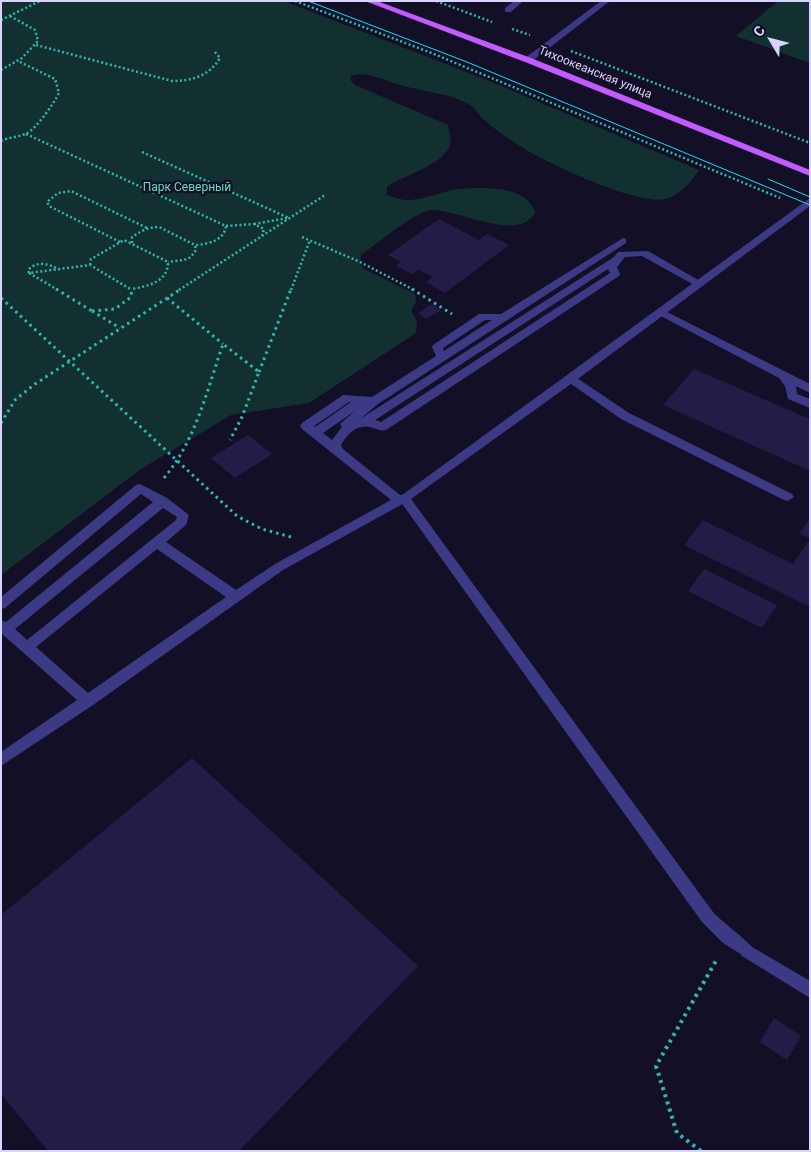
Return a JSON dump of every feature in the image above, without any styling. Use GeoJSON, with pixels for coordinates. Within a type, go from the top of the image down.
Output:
{"type":"FeatureCollection","features":[{"type":"Feature","properties":{"kind":"main road","name":"Тихоокеанская улица"},"geometry":{"type":"LineString","coordinates":[[369,1],[528,60],[810,173]]}},
{"type":"Feature","properties":{"kind":"street"},"geometry":{"type":"LineString","coordinates":[[508,10],[519,1]]}},
{"type":"Feature","properties":{"kind":"street"},"geometry":{"type":"LineString","coordinates":[[528,60],[606,1]]}},
{"type":"Feature","properties":{"kind":"street"},"geometry":{"type":"LineString","coordinates":[[1,760],[279,567],[401,499],[571,378],[810,201]]}},
{"type":"Feature","properties":{"kind":"street"},"geometry":{"type":"LineString","coordinates":[[612,235],[700,284]]}},
{"type":"Feature","properties":{"kind":"street"},"geometry":{"type":"LineString","coordinates":[[324,441],[374,402],[442,357],[587,265],[628,244]]}},
{"type":"Feature","properties":{"kind":"street"},"geometry":{"type":"LineString","coordinates":[[340,454],[334,445],[339,434],[350,426],[363,422],[376,423],[382,427],[615,274],[612,267],[622,254],[644,253]]}},
{"type":"Feature","properties":{"kind":"street"},"geometry":{"type":"LineString","coordinates":[[661,312],[810,389]]}},
{"type":"Feature","properties":{"kind":"street"},"geometry":{"type":"LineString","coordinates":[[442,357],[437,346],[483,316],[503,318]]}},
{"type":"Feature","properties":{"kind":"street"},"geometry":{"type":"LineString","coordinates":[[783,375],[790,386],[792,396],[810,404]]}},
{"type":"Feature","properties":{"kind":"street"},"geometry":{"type":"LineString","coordinates":[[571,378],[625,416],[788,497]]}},
{"type":"Feature","properties":{"kind":"street"},"geometry":{"type":"LineString","coordinates":[[374,402],[361,400],[315,434],[401,499],[713,925],[729,939],[810,990]]}},
{"type":"Feature","properties":{"kind":"street"},"geometry":{"type":"LineString","coordinates":[[1,604],[140,488],[148,491],[184,518],[182,522],[27,647]]}},
{"type":"Feature","properties":{"kind":"street"},"geometry":{"type":"LineString","coordinates":[[88,701],[4,627],[163,502]]}},
{"type":"Feature","properties":{"kind":"street"},"geometry":{"type":"LineString","coordinates":[[157,542],[236,597]]}},
{"type":"Feature","properties":{"kind":"path"},"geometry":{"type":"LineString","coordinates":[[1,20],[40,1]]}},
{"type":"Feature","properties":{"kind":"path"},"geometry":{"type":"LineString","coordinates":[[295,1],[438,55],[780,198]]}},
{"type":"Feature","properties":{"kind":"path"},"geometry":{"type":"LineString","coordinates":[[436,1],[500,25]]}},
{"type":"Feature","properties":{"kind":"path"},"geometry":{"type":"LineString","coordinates":[[1,70],[20,62],[38,41],[35,30],[10,16]]}},
{"type":"Feature","properties":{"kind":"path"},"geometry":{"type":"LineString","coordinates":[[510,28],[537,38]]}},
{"type":"Feature","properties":{"kind":"path"},"geometry":{"type":"LineString","coordinates":[[36,45],[172,80],[184,81],[200,76],[216,67],[220,58],[215,52]]}},
{"type":"Feature","properties":{"kind":"path"},"geometry":{"type":"LineString","coordinates":[[566,49],[810,143]]}},
{"type":"Feature","properties":{"kind":"path"},"geometry":{"type":"LineString","coordinates":[[1,141],[26,134],[33,129],[52,107],[59,93],[55,79],[20,62]]}},
{"type":"Feature","properties":{"kind":"path"},"geometry":{"type":"LineString","coordinates":[[26,134],[226,226],[290,218]]}},
{"type":"Feature","properties":{"kind":"path"},"geometry":{"type":"LineString","coordinates":[[142,152],[290,218]]}},
{"type":"Feature","properties":{"kind":"path"},"geometry":{"type":"LineString","coordinates":[[120,242],[49,206],[47,202],[58,193],[71,191],[147,228]]}},
{"type":"Feature","properties":{"kind":"path"},"geometry":{"type":"LineString","coordinates":[[1,423],[16,400],[35,384],[325,195]]}},
{"type":"Feature","properties":{"kind":"path"},"geometry":{"type":"LineString","coordinates":[[254,224],[264,229],[262,236]]}},
{"type":"Feature","properties":{"kind":"path"},"geometry":{"type":"LineString","coordinates":[[132,243],[132,236],[147,228],[159,227],[195,245],[212,243],[222,236],[226,226]]}},
{"type":"Feature","properties":{"kind":"path"},"geometry":{"type":"LineString","coordinates":[[302,237],[335,249],[416,290],[470,325]]}},
{"type":"Feature","properties":{"kind":"path"},"geometry":{"type":"LineString","coordinates":[[90,265],[91,259],[124,240],[168,262],[186,260],[196,250],[195,245]]}},
{"type":"Feature","properties":{"kind":"path"},"geometry":{"type":"LineString","coordinates":[[230,440],[242,418],[310,240]]}},
{"type":"Feature","properties":{"kind":"path"},"geometry":{"type":"LineString","coordinates":[[30,273],[90,265],[132,289],[144,287],[166,275],[169,268],[168,262]]}},
{"type":"Feature","properties":{"kind":"path"},"geometry":{"type":"LineString","coordinates":[[30,273],[28,270],[36,264],[48,264],[59,269]]}},
{"type":"Feature","properties":{"kind":"path"},"geometry":{"type":"LineString","coordinates":[[43,281],[41,277],[46,271]]}},
{"type":"Feature","properties":{"kind":"path"},"geometry":{"type":"LineString","coordinates":[[30,273],[120,328]]}},
{"type":"Feature","properties":{"kind":"path"},"geometry":{"type":"LineString","coordinates":[[92,311],[105,312],[115,309],[131,297],[132,289]]}},
{"type":"Feature","properties":{"kind":"path"},"geometry":{"type":"LineString","coordinates":[[1,298],[68,362],[237,516],[250,525],[266,532],[325,542]]}},
{"type":"Feature","properties":{"kind":"path"},"geometry":{"type":"LineString","coordinates":[[167,298],[259,372]]}},
{"type":"Feature","properties":{"kind":"path"},"geometry":{"type":"LineString","coordinates":[[148,491],[165,477],[177,461],[192,433],[223,344]]}},
{"type":"Feature","properties":{"kind":"path"},"geometry":{"type":"LineString","coordinates":[[701,1151],[677,1133],[656,1066],[729,939]]}},
{"type":"Feature","properties":{"kind":"green space","name":"Парк Северный"},"geometry":{"type":"Polygon","coordinates":[[[1,1],[284,1],[492,82],[699,170],[685,188],[670,197],[652,199],[635,196],[614,190],[569,172],[532,153],[496,130],[472,106],[453,97],[406,87],[368,75],[356,74],[350,76],[351,81],[355,85],[448,125],[451,143],[446,152],[431,164],[387,187],[387,195],[398,199],[410,200],[459,189],[492,188],[524,197],[531,204],[535,213],[526,221],[515,225],[501,225],[432,210],[406,222],[361,255],[360,263],[364,269],[415,294],[416,302],[411,310],[417,322],[416,333],[309,403],[231,415],[141,469],[1,575],[1,1]]]}},
{"type":"Feature","properties":{"kind":"green space"},"geometry":{"type":"Polygon","coordinates":[[[778,1],[810,1],[810,63],[736,36],[778,1]]]}},
{"type":"Feature","properties":{"kind":"building"},"geometry":{"type":"Polygon","coordinates":[[[439,219],[479,240],[487,234],[509,245],[445,293],[426,282],[433,277],[419,270],[412,274],[396,266],[401,262],[388,255],[439,219]]]}},
{"type":"Feature","properties":{"kind":"building"},"geometry":{"type":"Polygon","coordinates":[[[432,304],[441,310],[426,319],[418,313],[432,304]]]}},
{"type":"Feature","properties":{"kind":"building"},"geometry":{"type":"Polygon","coordinates":[[[694,369],[810,419],[810,471],[663,405],[694,369]]]}},
{"type":"Feature","properties":{"kind":"building"},"geometry":{"type":"Polygon","coordinates":[[[248,435],[272,454],[235,478],[211,458],[248,435]]]}},
{"type":"Feature","properties":{"kind":"building"},"geometry":{"type":"Polygon","coordinates":[[[810,518],[810,538],[799,534],[810,518]]]}},
{"type":"Feature","properties":{"kind":"building"},"geometry":{"type":"Polygon","coordinates":[[[703,520],[793,564],[810,539],[810,607],[684,545],[703,520]]]}},
{"type":"Feature","properties":{"kind":"building"},"geometry":{"type":"Polygon","coordinates":[[[704,569],[777,605],[762,628],[688,591],[704,569]]]}},
{"type":"Feature","properties":{"kind":"building"},"geometry":{"type":"Polygon","coordinates":[[[192,758],[418,966],[239,1151],[48,1151],[1,1094],[1,915],[192,758]]]}},
{"type":"Feature","properties":{"kind":"building"},"geometry":{"type":"Polygon","coordinates":[[[774,1018],[801,1036],[787,1060],[760,1042],[774,1018]]]}},
{"type":"Feature","properties":{"kind":"tram line"},"geometry":{"type":"LineString","coordinates":[[308,1],[467,62],[810,205]]}},
{"type":"Feature","properties":{"kind":"tram line"},"geometry":{"type":"LineString","coordinates":[[768,179],[810,197]]}}]}
